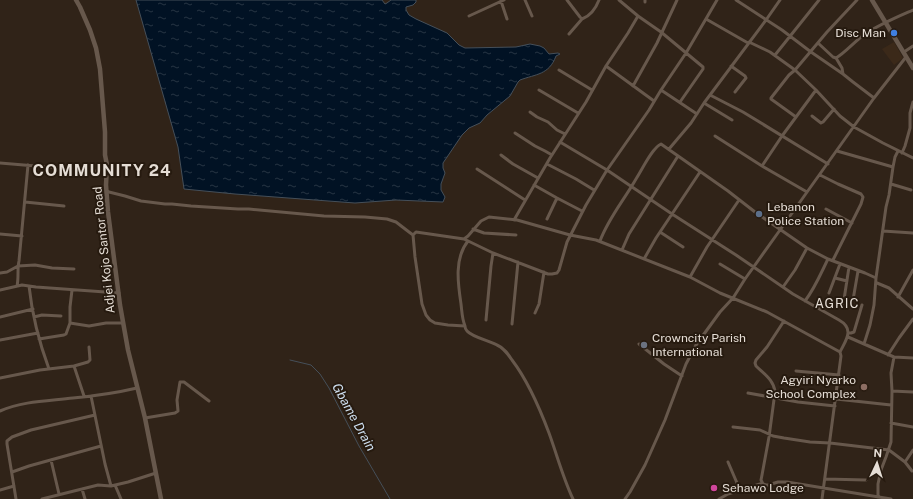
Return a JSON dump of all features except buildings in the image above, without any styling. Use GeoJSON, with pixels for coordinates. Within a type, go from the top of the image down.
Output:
{"type":"FeatureCollection","features":[{"type":"Feature","properties":{"kind":"street","name":"Adjei Kojo Santor Road"},"geometry":{"type":"LineString","coordinates":[[76,0],[90,30],[99,62],[103,102],[108,212],[120,305],[161,499]]}},
{"type":"Feature","properties":{"kind":"street"},"geometry":{"type":"LineString","coordinates":[[525,0],[532,16]]}},
{"type":"Feature","properties":{"kind":"street"},"geometry":{"type":"LineString","coordinates":[[567,0],[582,19]]}},
{"type":"Feature","properties":{"kind":"street"},"geometry":{"type":"LineString","coordinates":[[569,34],[582,19],[589,15],[599,0]]}},
{"type":"Feature","properties":{"kind":"street"},"geometry":{"type":"LineString","coordinates":[[619,0],[702,66],[703,69],[680,102]]}},
{"type":"Feature","properties":{"kind":"street"},"geometry":{"type":"LineString","coordinates":[[633,86],[657,43],[677,0]]}},
{"type":"Feature","properties":{"kind":"street"},"geometry":{"type":"LineString","coordinates":[[413,235],[416,232],[420,232],[464,239],[493,253],[544,272],[552,274],[557,273],[570,236],[594,190],[686,53],[717,0]]}},
{"type":"Feature","properties":{"kind":"street"},"geometry":{"type":"LineString","coordinates":[[736,0],[742,1],[874,98]]}},
{"type":"Feature","properties":{"kind":"street"},"geometry":{"type":"LineString","coordinates":[[669,149],[692,123],[710,95],[780,0]]}},
{"type":"Feature","properties":{"kind":"street"},"geometry":{"type":"LineString","coordinates":[[775,55],[819,0]]}},
{"type":"Feature","properties":{"kind":"street"},"geometry":{"type":"LineString","coordinates":[[796,117],[771,98],[789,75],[857,0]]}},
{"type":"Feature","properties":{"kind":"street"},"geometry":{"type":"LineString","coordinates":[[872,0],[913,68]]}},
{"type":"Feature","properties":{"kind":"street"},"geometry":{"type":"LineString","coordinates":[[469,16],[502,1],[507,19]]}},
{"type":"Feature","properties":{"kind":"street"},"geometry":{"type":"LineString","coordinates":[[836,58],[864,35],[878,26],[913,10]]}},
{"type":"Feature","properties":{"kind":"street"},"geometry":{"type":"LineString","coordinates":[[514,220],[564,134],[586,102],[606,66],[638,16]]}},
{"type":"Feature","properties":{"kind":"street"},"geometry":{"type":"LineString","coordinates":[[706,19],[748,43],[775,55],[795,70],[854,128],[913,158]]}},
{"type":"Feature","properties":{"kind":"street"},"geometry":{"type":"LineString","coordinates":[[818,43],[836,58],[842,68],[843,74]]}},
{"type":"Feature","properties":{"kind":"street"},"geometry":{"type":"LineString","coordinates":[[625,499],[633,488],[648,459],[665,420],[686,364],[696,345],[720,312],[734,298],[745,279],[905,55],[913,46]]}},
{"type":"Feature","properties":{"kind":"street"},"geometry":{"type":"LineString","coordinates":[[606,66],[654,101]]}},
{"type":"Feature","properties":{"kind":"street"},"geometry":{"type":"LineString","coordinates":[[731,66],[746,76],[735,92]]}},
{"type":"Feature","properties":{"kind":"street"},"geometry":{"type":"LineString","coordinates":[[559,70],[592,90]]}},
{"type":"Feature","properties":{"kind":"street"},"geometry":{"type":"LineString","coordinates":[[539,90],[578,113]]}},
{"type":"Feature","properties":{"kind":"street"},"geometry":{"type":"LineString","coordinates":[[661,90],[697,114]]}},
{"type":"Feature","properties":{"kind":"street"},"geometry":{"type":"LineString","coordinates":[[762,166],[816,90]]}},
{"type":"Feature","properties":{"kind":"street"},"geometry":{"type":"LineString","coordinates":[[710,95],[743,112],[828,164]]}},
{"type":"Feature","properties":{"kind":"street"},"geometry":{"type":"LineString","coordinates":[[864,344],[872,317],[877,283],[876,278],[893,167],[895,158],[905,146],[910,128],[910,113],[913,102]]}},
{"type":"Feature","properties":{"kind":"street"},"geometry":{"type":"LineString","coordinates":[[704,104],[732,120]]}},
{"type":"Feature","properties":{"kind":"street"},"geometry":{"type":"LineString","coordinates":[[812,116],[821,123],[834,110]]}},
{"type":"Feature","properties":{"kind":"street"},"geometry":{"type":"LineString","coordinates":[[530,112],[564,134]]}},
{"type":"Feature","properties":{"kind":"street"},"geometry":{"type":"LineString","coordinates":[[516,133],[552,155]]}},
{"type":"Feature","properties":{"kind":"street"},"geometry":{"type":"LineString","coordinates":[[715,136],[762,166],[808,192]]}},
{"type":"Feature","properties":{"kind":"street"},"geometry":{"type":"LineString","coordinates":[[560,142],[632,186],[805,301],[843,322],[848,328],[848,335],[840,352],[839,375],[822,499]]}},
{"type":"Feature","properties":{"kind":"street"},"geometry":{"type":"LineString","coordinates":[[600,241],[615,212],[649,157],[659,144],[661,144],[807,248],[828,259],[849,266],[876,278]]}},
{"type":"Feature","properties":{"kind":"street"},"geometry":{"type":"LineString","coordinates":[[837,151],[893,167]]}},
{"type":"Feature","properties":{"kind":"street"},"geometry":{"type":"LineString","coordinates":[[501,155],[538,178]]}},
{"type":"Feature","properties":{"kind":"street"},"geometry":{"type":"LineString","coordinates":[[622,250],[629,234],[678,156]]}},
{"type":"Feature","properties":{"kind":"street"},"geometry":{"type":"LineString","coordinates":[[0,163],[107,172]]}},
{"type":"Feature","properties":{"kind":"street"},"geometry":{"type":"LineString","coordinates":[[547,164],[594,190]]}},
{"type":"Feature","properties":{"kind":"street"},"geometry":{"type":"LineString","coordinates":[[17,286],[28,165]]}},
{"type":"Feature","properties":{"kind":"street"},"geometry":{"type":"LineString","coordinates":[[478,169],[525,200]]}},
{"type":"Feature","properties":{"kind":"street"},"geometry":{"type":"LineString","coordinates":[[644,259],[656,238],[700,172]]}},
{"type":"Feature","properties":{"kind":"street"},"geometry":{"type":"LineString","coordinates":[[820,175],[862,195],[863,198],[833,260]]}},
{"type":"Feature","properties":{"kind":"street"},"geometry":{"type":"LineString","coordinates":[[891,184],[911,190]]}},
{"type":"Feature","properties":{"kind":"street"},"geometry":{"type":"LineString","coordinates":[[534,185],[582,211]]}},
{"type":"Feature","properties":{"kind":"street"},"geometry":{"type":"LineString","coordinates":[[107,191],[141,201],[165,204],[249,209],[324,216],[387,219],[396,222],[413,235],[422,304],[426,315],[435,323],[465,326]]}},
{"type":"Feature","properties":{"kind":"street"},"geometry":{"type":"LineString","coordinates":[[547,219],[557,198]]}},
{"type":"Feature","properties":{"kind":"street"},"geometry":{"type":"LineString","coordinates":[[690,277],[712,240],[739,200]]}},
{"type":"Feature","properties":{"kind":"street"},"geometry":{"type":"LineString","coordinates":[[25,202],[64,206]]}},
{"type":"Feature","properties":{"kind":"street"},"geometry":{"type":"LineString","coordinates":[[826,209],[852,223]]}},
{"type":"Feature","properties":{"kind":"street"},"geometry":{"type":"LineString","coordinates":[[464,239],[481,221],[489,217],[514,220],[570,236],[600,241],[690,277],[720,293],[767,312],[840,352]]}},
{"type":"Feature","properties":{"kind":"street"},"geometry":{"type":"LineString","coordinates":[[473,230],[484,233],[516,235]]}},
{"type":"Feature","properties":{"kind":"street"},"geometry":{"type":"LineString","coordinates":[[883,231],[913,234]]}},
{"type":"Feature","properties":{"kind":"street"},"geometry":{"type":"LineString","coordinates":[[660,232],[683,247]]}},
{"type":"Feature","properties":{"kind":"street"},"geometry":{"type":"LineString","coordinates":[[0,234],[22,236]]}},
{"type":"Feature","properties":{"kind":"street"},"geometry":{"type":"LineString","coordinates":[[468,241],[460,256],[458,278],[463,319],[467,331],[502,348],[513,360],[529,387],[543,417],[573,499]]}},
{"type":"Feature","properties":{"kind":"street"},"geometry":{"type":"LineString","coordinates":[[783,287],[795,270],[807,248]]}},
{"type":"Feature","properties":{"kind":"street"},"geometry":{"type":"LineString","coordinates":[[486,320],[493,253]]}},
{"type":"Feature","properties":{"kind":"street"},"geometry":{"type":"LineString","coordinates":[[805,301],[828,259]]}},
{"type":"Feature","properties":{"kind":"street"},"geometry":{"type":"LineString","coordinates":[[512,324],[518,262]]}},
{"type":"Feature","properties":{"kind":"street"},"geometry":{"type":"LineString","coordinates":[[720,264],[745,279]]}},
{"type":"Feature","properties":{"kind":"street"},"geometry":{"type":"LineString","coordinates":[[829,293],[840,264]]}},
{"type":"Feature","properties":{"kind":"street"},"geometry":{"type":"LineString","coordinates":[[0,273],[7,272],[18,266],[35,265],[52,268],[74,269]]}},
{"type":"Feature","properties":{"kind":"street"},"geometry":{"type":"LineString","coordinates":[[843,306],[849,266]]}},
{"type":"Feature","properties":{"kind":"street"},"geometry":{"type":"LineString","coordinates":[[898,296],[911,277],[913,270]]}},
{"type":"Feature","properties":{"kind":"street"},"geometry":{"type":"LineString","coordinates":[[853,300],[858,271]]}},
{"type":"Feature","properties":{"kind":"street"},"geometry":{"type":"LineString","coordinates":[[535,313],[539,304],[544,272]]}},
{"type":"Feature","properties":{"kind":"street"},"geometry":{"type":"LineString","coordinates":[[835,278],[846,281]]}},
{"type":"Feature","properties":{"kind":"street"},"geometry":{"type":"LineString","coordinates":[[877,283],[889,288],[913,309]]}},
{"type":"Feature","properties":{"kind":"street"},"geometry":{"type":"LineString","coordinates":[[0,290],[25,285],[119,293]]}},
{"type":"Feature","properties":{"kind":"street"},"geometry":{"type":"LineString","coordinates":[[29,286],[39,339],[49,369]]}},
{"type":"Feature","properties":{"kind":"street"},"geometry":{"type":"LineString","coordinates":[[39,339],[66,334],[70,323],[72,290]]}},
{"type":"Feature","properties":{"kind":"street"},"geometry":{"type":"LineString","coordinates":[[848,335],[854,332],[862,305]]}},
{"type":"Feature","properties":{"kind":"street"},"geometry":{"type":"LineString","coordinates":[[0,317],[33,309]]}},
{"type":"Feature","properties":{"kind":"street"},"geometry":{"type":"LineString","coordinates":[[34,317],[42,315],[61,316]]}},
{"type":"Feature","properties":{"kind":"street"},"geometry":{"type":"LineString","coordinates":[[888,355],[913,319]]}},
{"type":"Feature","properties":{"kind":"street"},"geometry":{"type":"LineString","coordinates":[[763,484],[761,480],[775,398],[775,387],[755,363],[784,321]]}},
{"type":"Feature","properties":{"kind":"street"},"geometry":{"type":"LineString","coordinates":[[70,323],[89,326],[106,323],[123,323]]}},
{"type":"Feature","properties":{"kind":"street"},"geometry":{"type":"LineString","coordinates":[[0,340],[38,333]]}},
{"type":"Feature","properties":{"kind":"street"},"geometry":{"type":"LineString","coordinates":[[848,335],[888,355],[894,357],[913,358]]}},
{"type":"Feature","properties":{"kind":"street"},"geometry":{"type":"LineString","coordinates":[[639,344],[658,360],[682,376]]}},
{"type":"Feature","properties":{"kind":"street"},"geometry":{"type":"LineString","coordinates":[[0,378],[74,366],[88,362],[90,360],[89,347]]}},
{"type":"Feature","properties":{"kind":"street"},"geometry":{"type":"LineString","coordinates":[[878,497],[878,484],[881,470],[889,450],[892,436],[891,373],[894,357]]}},
{"type":"Feature","properties":{"kind":"street"},"geometry":{"type":"LineString","coordinates":[[74,366],[84,396]]}},
{"type":"Feature","properties":{"kind":"street"},"geometry":{"type":"LineString","coordinates":[[796,371],[839,375]]}},
{"type":"Feature","properties":{"kind":"street"},"geometry":{"type":"LineString","coordinates":[[145,418],[175,413],[178,411],[177,400],[180,382],[184,382],[209,401]]}},
{"type":"Feature","properties":{"kind":"street"},"geometry":{"type":"LineString","coordinates":[[0,410],[40,401],[91,396],[137,388]]}},
{"type":"Feature","properties":{"kind":"street"},"geometry":{"type":"LineString","coordinates":[[892,391],[913,392]]}},
{"type":"Feature","properties":{"kind":"street"},"geometry":{"type":"LineString","coordinates":[[748,393],[835,406]]}},
{"type":"Feature","properties":{"kind":"street"},"geometry":{"type":"LineString","coordinates":[[91,396],[111,486]]}},
{"type":"Feature","properties":{"kind":"street"},"geometry":{"type":"LineString","coordinates":[[836,399],[891,405]]}},
{"type":"Feature","properties":{"kind":"street"},"geometry":{"type":"LineString","coordinates":[[16,499],[7,444],[9,438],[31,430],[95,414]]}},
{"type":"Feature","properties":{"kind":"street"},"geometry":{"type":"LineString","coordinates":[[891,423],[913,427]]}},
{"type":"Feature","properties":{"kind":"street"},"geometry":{"type":"LineString","coordinates":[[733,427],[760,430],[773,436],[810,442],[889,450],[912,470]]}},
{"type":"Feature","properties":{"kind":"street"},"geometry":{"type":"LineString","coordinates":[[12,472],[101,446]]}},
{"type":"Feature","properties":{"kind":"street"},"geometry":{"type":"LineString","coordinates":[[904,462],[913,450]]}},
{"type":"Feature","properties":{"kind":"street"},"geometry":{"type":"LineString","coordinates":[[51,460],[59,494]]}},
{"type":"Feature","properties":{"kind":"street"},"geometry":{"type":"LineString","coordinates":[[728,462],[740,490]]}},
{"type":"Feature","properties":{"kind":"street"},"geometry":{"type":"LineString","coordinates":[[42,499],[98,485],[111,486],[156,473]]}},
{"type":"Feature","properties":{"kind":"street"},"geometry":{"type":"LineString","coordinates":[[825,479],[866,480]]}},
{"type":"Feature","properties":{"kind":"street"},"geometry":{"type":"LineString","coordinates":[[719,499],[728,494],[763,484],[768,485],[778,482],[787,482],[891,499]]}},
{"type":"Feature","properties":{"kind":"street"},"geometry":{"type":"LineString","coordinates":[[115,485],[121,499]]}},
{"type":"Feature","properties":{"kind":"street"},"geometry":{"type":"LineString","coordinates":[[0,490],[14,486]]}},
{"type":"Feature","properties":{"kind":"street"},"geometry":{"type":"LineString","coordinates":[[82,489],[86,499]]}},
{"type":"Feature","properties":{"kind":"shaded area"},"geometry":{"type":"Polygon","coordinates":[[[894,42],[903,58],[894,65],[882,49],[894,42]]]}},
{"type":"Feature","properties":{"kind":"water"},"geometry":{"type":"Polygon","coordinates":[[[136,0],[382,0],[385,4],[391,0],[416,0],[413,5],[406,7],[409,15],[447,33],[459,45],[465,48],[516,47],[530,44],[544,48],[549,54],[560,54],[556,56],[550,67],[546,70],[537,75],[520,80],[510,96],[487,115],[480,123],[469,128],[462,135],[443,163],[445,173],[441,184],[441,190],[445,197],[443,202],[396,200],[355,203],[184,189],[178,147],[136,0]]]}},
{"type":"Feature","properties":{"kind":"waterway","name":"Gbame Drain"},"geometry":{"type":"LineString","coordinates":[[290,360],[311,365],[320,374],[390,499]]}},
{"type":"Feature","properties":{"kind":"place","name":"Disc Man"},"geometry":{"type":"Point","coordinates":[894,33]}},
{"type":"Feature","properties":{"kind":"place","name":"Lebanon Police Station"},"geometry":{"type":"Point","coordinates":[759,214]}},
{"type":"Feature","properties":{"kind":"place","name":"Crowncity Parish International"},"geometry":{"type":"Point","coordinates":[644,345]}},
{"type":"Feature","properties":{"kind":"place","name":"Agyiri Nyarko School Complex"},"geometry":{"type":"Point","coordinates":[864,387]}},
{"type":"Feature","properties":{"kind":"place","name":"Sehawo Lodge"},"geometry":{"type":"Point","coordinates":[714,488]}},
{"type":"Feature","properties":{"kind":"district","name":"COMMUNITY 24"},"geometry":{"type":"Point","coordinates":[102,170]}},
{"type":"Feature","properties":{"kind":"district","name":"AGRIC"},"geometry":{"type":"Point","coordinates":[837,303]}}]}
